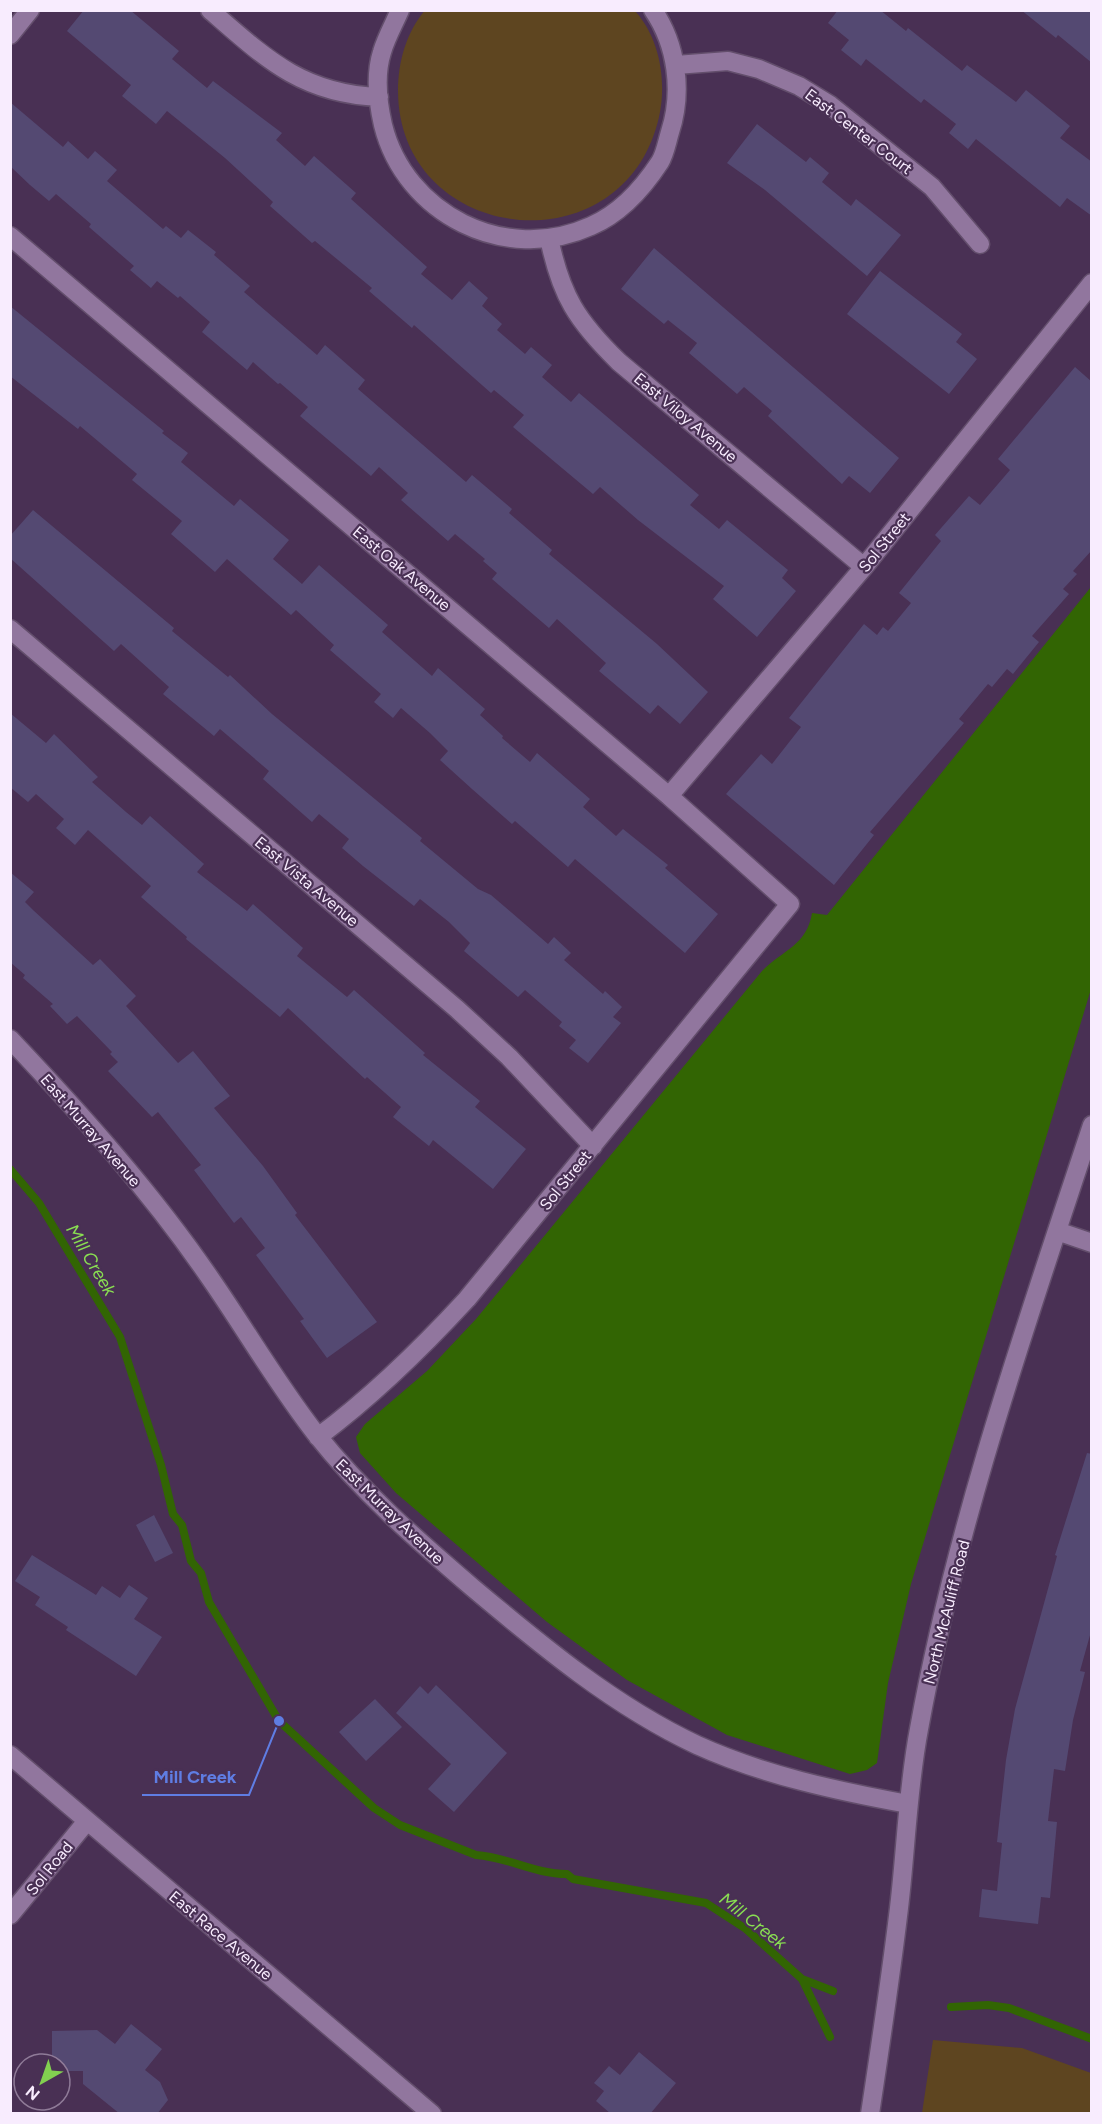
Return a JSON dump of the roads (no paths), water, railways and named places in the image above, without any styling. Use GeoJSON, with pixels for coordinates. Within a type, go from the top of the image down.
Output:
{"type":"FeatureCollection","features":[{"type":"Feature","properties":{"kind":"street"},"geometry":{"type":"LineString","coordinates":[[10,35],[30,10]]}},
{"type":"Feature","properties":{"kind":"street"},"geometry":{"type":"LineString","coordinates":[[210,10],[253,48],[304,81],[332,93],[379,97]]}},
{"type":"Feature","properties":{"kind":"street"},"geometry":{"type":"LineString","coordinates":[[400,10],[381,54],[379,97],[389,149],[415,189],[452,219],[496,237],[549,238],[591,226],[631,199],[661,160],[676,114],[676,65],[663,24],[653,10]]}},
{"type":"Feature","properties":{"kind":"street","name":"East Center Court"},"geometry":{"type":"LineString","coordinates":[[676,65],[728,61],[759,69],[799,86],[830,105],[932,187],[980,244]]}},
{"type":"Feature","properties":{"kind":"street","name":"East Oak Avenue"},"geometry":{"type":"LineString","coordinates":[[10,236],[669,795],[790,904]]}},
{"type":"Feature","properties":{"kind":"street","name":"East Viloy Avenue"},"geometry":{"type":"LineString","coordinates":[[549,238],[559,282],[572,309],[592,336],[864,567]]}},
{"type":"Feature","properties":{"kind":"street","name":"Sol Street"},"geometry":{"type":"LineString","coordinates":[[669,795],[864,567],[1092,283]]}},
{"type":"Feature","properties":{"kind":"street","name":"East Vista Avenue"},"geometry":{"type":"LineString","coordinates":[[10,629],[457,1009],[509,1057],[592,1146]]}},
{"type":"Feature","properties":{"kind":"street","name":"Sol Street"},"geometry":{"type":"LineString","coordinates":[[318,1437],[346,1416],[422,1348],[502,1259],[790,904]]}},
{"type":"Feature","properties":{"kind":"street","name":"East Murray Avenue"},"geometry":{"type":"LineString","coordinates":[[10,1040],[119,1160],[171,1224],[209,1277],[276,1383],[353,1478],[406,1531],[536,1640],[593,1683],[698,1745],[802,1781],[908,1804]]}},
{"type":"Feature","properties":{"kind":"street","name":"North McAuliff Road"},"geometry":{"type":"LineString","coordinates":[[870,2114],[898,1915],[908,1804],[919,1729],[945,1606],[977,1489],[1092,1125]]}},
{"type":"Feature","properties":{"kind":"street"},"geometry":{"type":"LineString","coordinates":[[1057,1231],[1092,1242]]}},
{"type":"Feature","properties":{"kind":"street","name":"East Race Avenue"},"geometry":{"type":"LineString","coordinates":[[10,1755],[432,2114]]}},
{"type":"Feature","properties":{"kind":"street","name":"Sol Road"},"geometry":{"type":"LineString","coordinates":[[10,1915],[87,1821]]}},
{"type":"Feature","properties":{"kind":"waterway","name":"Mill Creek"},"geometry":{"type":"LineString","coordinates":[[10,1169],[39,1203],[120,1337],[161,1465],[173,1514],[182,1525],[191,1561],[201,1573],[209,1602],[279,1721],[374,1808],[400,1825],[476,1855],[488,1856],[543,1871],[567,1874],[573,1879],[706,1903],[746,1929],[802,1979],[830,2037]]}},
{"type":"Feature","properties":{"kind":"waterway"},"geometry":{"type":"LineString","coordinates":[[802,1979],[833,1991]]}},
{"type":"Feature","properties":{"kind":"waterway"},"geometry":{"type":"LineString","coordinates":[[951,2007],[988,2005],[1009,2008],[1092,2039]]}},
{"type":"Feature","properties":{"kind":"place","name":"Mill Creek"},"geometry":{"type":"Point","coordinates":[279,1721]}}]}
